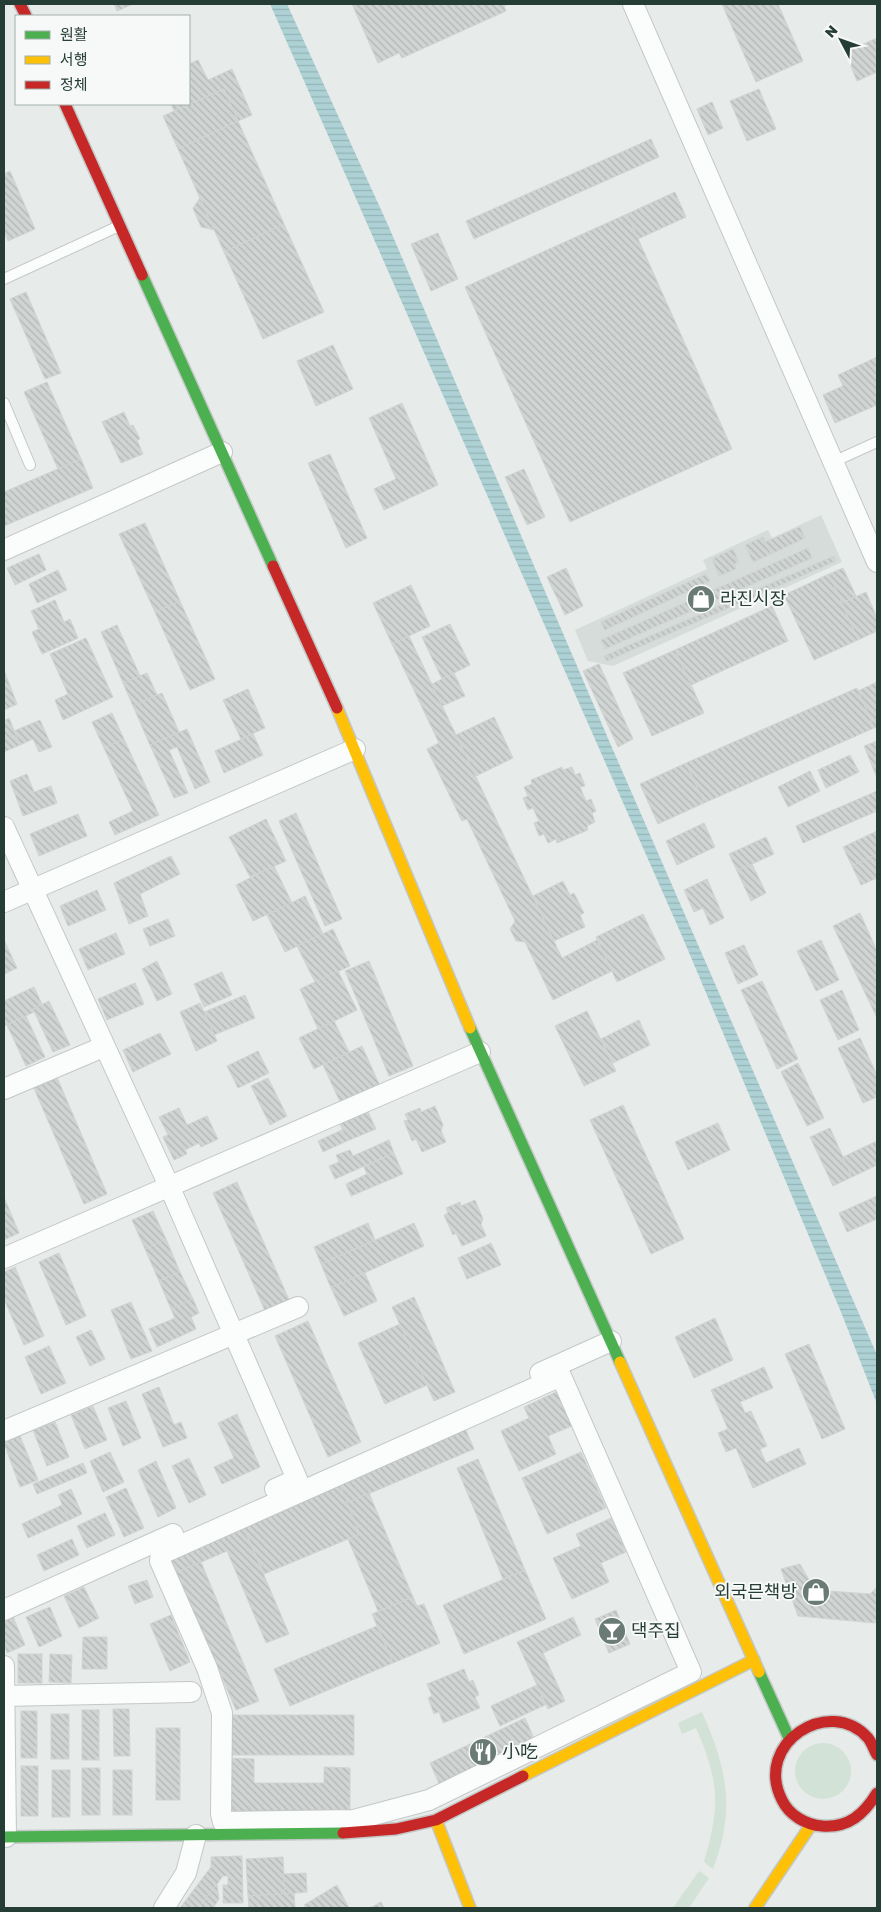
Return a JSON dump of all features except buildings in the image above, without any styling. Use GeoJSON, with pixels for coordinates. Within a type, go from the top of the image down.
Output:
{"type":"FeatureCollection","features":[{"type":"Feature","properties":{"kind":"street"},"geometry":{"type":"LineString","coordinates":[[633,4],[877,562]]}},
{"type":"Feature","properties":{"kind":"street"},"geometry":{"type":"LineString","coordinates":[[65,105],[356,749],[480,1052],[789,1738]]}},
{"type":"Feature","properties":{"kind":"street"},"geometry":{"type":"LineString","coordinates":[[4,550],[222,452]]}},
{"type":"Feature","properties":{"kind":"street"},"geometry":{"type":"LineString","coordinates":[[4,902],[356,749]]}},
{"type":"Feature","properties":{"kind":"street"},"geometry":{"type":"LineString","coordinates":[[4,827],[170,1188],[297,1479],[4,1610]]}},
{"type":"Feature","properties":{"kind":"street"},"geometry":{"type":"LineString","coordinates":[[4,1089],[104,1047]]}},
{"type":"Feature","properties":{"kind":"street"},"geometry":{"type":"LineString","coordinates":[[4,1258],[170,1188],[480,1052]]}},
{"type":"Feature","properties":{"kind":"street"},"geometry":{"type":"LineString","coordinates":[[4,1431],[298,1306]]}},
{"type":"Feature","properties":{"kind":"street"},"geometry":{"type":"LineString","coordinates":[[392,1440],[611,1341]]}},
{"type":"Feature","properties":{"kind":"street"},"geometry":{"type":"LineString","coordinates":[[561,1376],[691,1672],[429,1800],[354,1820],[223,1822],[221,1814],[222,1713],[207,1668],[160,1560],[160,1554],[561,1376]]}},
{"type":"Feature","properties":{"kind":"street"},"geometry":{"type":"LineString","coordinates":[[4,1666],[5,1837],[360,1834],[396,1829],[436,1820],[754,1660]]}},
{"type":"Feature","properties":{"kind":"street"},"geometry":{"type":"LineString","coordinates":[[5,1696],[191,1692]]}},
{"type":"Feature","properties":{"kind":"street"},"geometry":{"type":"LineString","coordinates":[[877,1755],[869,1734],[837,1722],[819,1722],[803,1728],[789,1738],[779,1752],[775,1769],[776,1786],[782,1803],[794,1817],[810,1825],[829,1828],[847,1824],[873,1811],[877,1793]]}},
{"type":"Feature","properties":{"kind":"street"},"geometry":{"type":"LineString","coordinates":[[436,1820],[470,1908]]}},
{"type":"Feature","properties":{"kind":"street"},"geometry":{"type":"LineString","coordinates":[[755,1908],[810,1825]]}},
{"type":"Feature","properties":{"kind":"street"},"geometry":{"type":"LineString","coordinates":[[164,1908],[186,1873],[196,1835]]}},
{"type":"Feature","properties":{"kind":"lane"},"geometry":{"type":"LineString","coordinates":[[4,279],[120,225]]}},
{"type":"Feature","properties":{"kind":"lane"},"geometry":{"type":"LineString","coordinates":[[4,403],[30,465]]}},
{"type":"Feature","properties":{"kind":"lane"},"geometry":{"type":"LineString","coordinates":[[833,462],[877,442]]}},
{"type":"Feature","properties":{"kind":"shaded area","name":"라진시장"},"geometry":{"type":"Polygon","coordinates":[[[821,515],[842,562],[613,666],[588,661],[575,630],[707,569],[703,560],[768,530],[772,538],[821,515]]]}},
{"type":"Feature","properties":{"kind":"green space"},"geometry":{"type":"Polygon","coordinates":[[[702,1712],[718,1752],[726,1789],[724,1827],[713,1869],[704,1862],[715,1809],[715,1794],[710,1764],[696,1728],[682,1734],[678,1723],[702,1712]]]}},
{"type":"Feature","properties":{"kind":"green space"},"geometry":{"type":"Polygon","coordinates":[[[823,1743],[834,1745],[843,1751],[849,1760],[851,1771],[849,1782],[843,1791],[834,1797],[823,1799],[812,1797],[803,1791],[797,1782],[795,1771],[797,1760],[803,1751],[812,1745],[823,1743]]]}},
{"type":"Feature","properties":{"kind":"green space"},"geometry":{"type":"Polygon","coordinates":[[[699,1871],[709,1878],[689,1908],[673,1908],[699,1871]]]}},
{"type":"Feature","properties":{"kind":"water"},"geometry":{"type":"Polygon","coordinates":[[[270,4],[287,4],[388,225],[610,743],[877,1355],[877,1404],[841,1312],[682,936],[270,4]]]}},
{"type":"Feature","properties":{"kind":"traffic: fast"},"geometry":{"type":"LineString","coordinates":[[142,275],[273,566]]}},
{"type":"Feature","properties":{"kind":"traffic: fast"},"geometry":{"type":"LineString","coordinates":[[470,1028],[620,1362]]}},
{"type":"Feature","properties":{"kind":"traffic: fast"},"geometry":{"type":"LineString","coordinates":[[759,1672],[789,1738]]}},
{"type":"Feature","properties":{"kind":"traffic: fast"},"geometry":{"type":"LineString","coordinates":[[4,1837],[343,1833]]}},
{"type":"Feature","properties":{"kind":"traffic: slow"},"geometry":{"type":"LineString","coordinates":[[337,708],[470,1028]]}},
{"type":"Feature","properties":{"kind":"traffic: slow"},"geometry":{"type":"LineString","coordinates":[[620,1362],[759,1672]]}},
{"type":"Feature","properties":{"kind":"traffic: slow"},"geometry":{"type":"LineString","coordinates":[[523,1776],[754,1660]]}},
{"type":"Feature","properties":{"kind":"traffic: slow"},"geometry":{"type":"LineString","coordinates":[[436,1820],[470,1908]]}},
{"type":"Feature","properties":{"kind":"traffic: slow"},"geometry":{"type":"LineString","coordinates":[[755,1908],[811,1825]]}},
{"type":"Feature","properties":{"kind":"traffic: jam"},"geometry":{"type":"LineString","coordinates":[[20,4],[26,15]]}},
{"type":"Feature","properties":{"kind":"traffic: jam"},"geometry":{"type":"LineString","coordinates":[[65,105],[142,275]]}},
{"type":"Feature","properties":{"kind":"traffic: jam"},"geometry":{"type":"LineString","coordinates":[[273,566],[337,708]]}},
{"type":"Feature","properties":{"kind":"traffic: jam"},"geometry":{"type":"LineString","coordinates":[[877,1755],[868,1738],[852,1726],[834,1722],[816,1724],[800,1732],[786,1744],[778,1760],[776,1779],[782,1800],[789,1810],[810,1824],[822,1826],[840,1825],[855,1818],[867,1807],[877,1793]]}},
{"type":"Feature","properties":{"kind":"traffic: jam"},"geometry":{"type":"LineString","coordinates":[[343,1833],[396,1829],[436,1820],[523,1776]]}},
{"type":"Feature","properties":{"kind":"place","name":"라진시장"},"geometry":{"type":"Point","coordinates":[701,599]}},
{"type":"Feature","properties":{"kind":"place","name":"외국믄책방"},"geometry":{"type":"Point","coordinates":[816,1592]}},
{"type":"Feature","properties":{"kind":"place","name":"댁주집"},"geometry":{"type":"Point","coordinates":[612,1631]}},
{"type":"Feature","properties":{"kind":"place","name":"小吃"},"geometry":{"type":"Point","coordinates":[483,1752]}}]}
